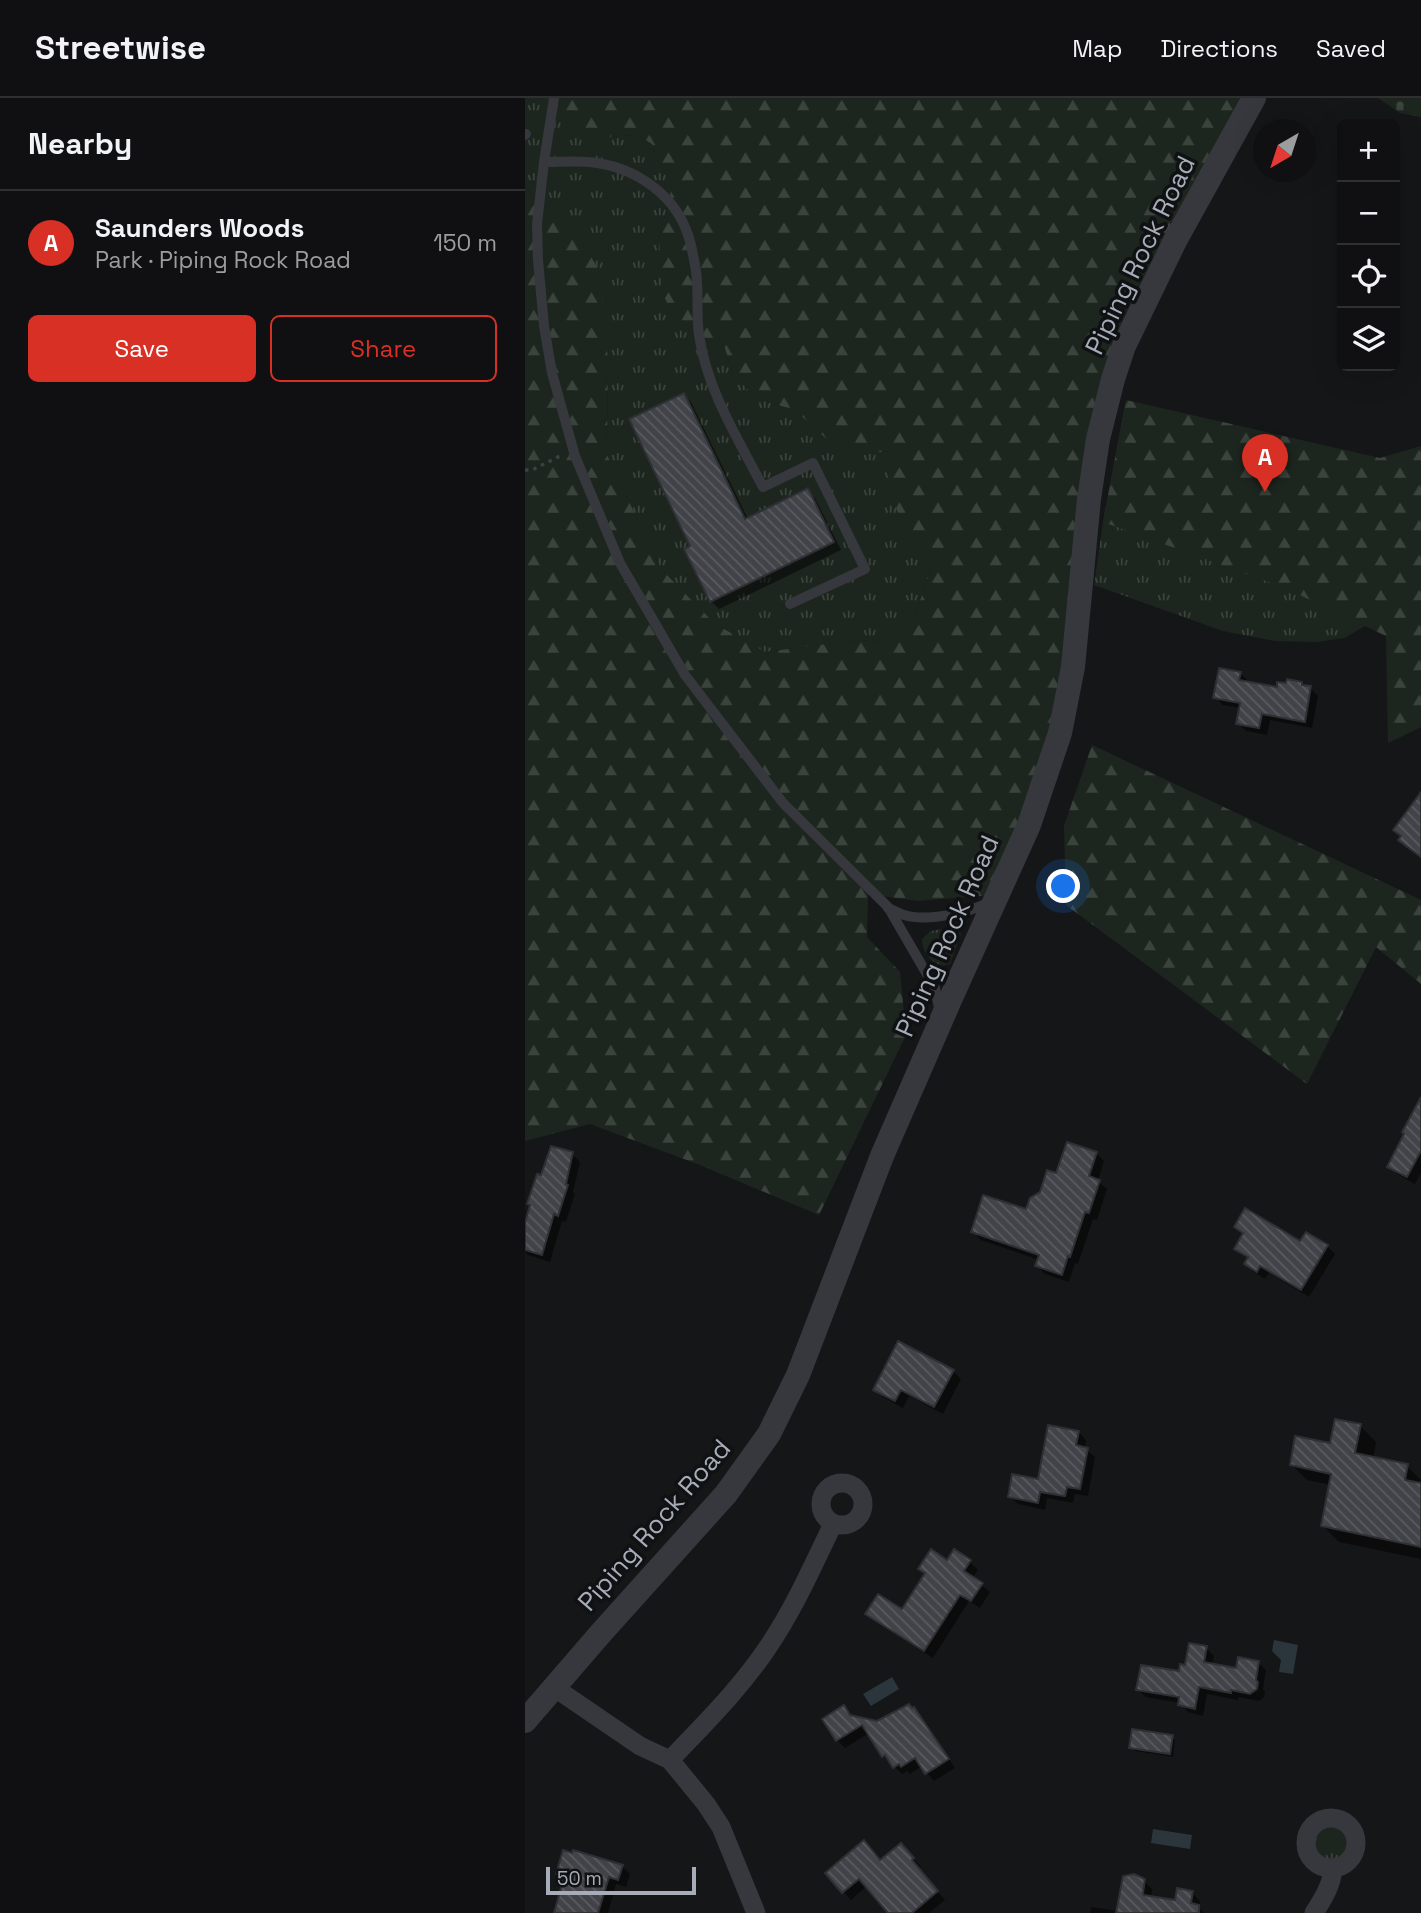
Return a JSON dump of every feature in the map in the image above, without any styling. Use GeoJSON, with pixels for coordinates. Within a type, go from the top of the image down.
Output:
{"type":"FeatureCollection","features":[{"type":"Feature","properties":{"kind":"street","name":"Piping Rock Road"},"geometry":{"type":"LineString","coordinates":[[525,1721],[726,1494],[769,1434],[799,1375],[882,1156],[1029,825],[1060,733],[1073,667],[1089,499],[1098,439],[1124,346],[1168,253],[1254,98]]}},
{"type":"Feature","properties":{"kind":"street"},"geometry":{"type":"LineString","coordinates":[[670,1760],[728,1699],[768,1647],[833,1524]]}},
{"type":"Feature","properties":{"kind":"street"},"geometry":{"type":"LineString","coordinates":[[555,1688],[640,1746],[670,1760],[721,1827],[756,1913]]}},
{"type":"Feature","properties":{"kind":"street"},"geometry":{"type":"LineString","coordinates":[[1314,1913],[1327,1892],[1333,1868]]}},
{"type":"Feature","properties":{"kind":"lane"},"geometry":{"type":"LineString","coordinates":[[554,98],[537,224],[538,260],[550,362],[575,456],[620,563],[685,675],[783,803],[888,907],[935,988],[939,1000],[940,1023]]}},
{"type":"Feature","properties":{"kind":"lane"},"geometry":{"type":"LineString","coordinates":[[544,162],[595,162],[623,169],[651,184],[673,205],[688,234],[696,273],[699,335],[710,378],[763,487],[813,463],[865,569],[790,604]]}},
{"type":"Feature","properties":{"kind":"lane"},"geometry":{"type":"LineString","coordinates":[[888,907],[903,915],[916,917],[957,914],[977,909],[996,899]]}},
{"type":"Feature","properties":{"kind":"path"},"geometry":{"type":"LineString","coordinates":[[525,470],[532,470],[560,456]]}},
{"type":"Feature","properties":{"kind":"green space"},"geometry":{"type":"Polygon","coordinates":[[[525,98],[565,98],[561,101],[606,137],[637,135],[652,144],[658,161],[673,183],[659,238],[722,339],[733,374],[757,399],[795,410],[833,445],[870,454],[889,451],[894,456],[892,494],[904,524],[930,572],[915,615],[884,642],[858,640],[765,652],[715,625],[661,569],[607,455],[608,361],[568,220],[546,207],[525,187],[525,98]]]}},
{"type":"Feature","properties":{"kind":"green space"},"geometry":{"type":"Polygon","coordinates":[[[565,98],[1254,98],[1124,346],[1056,727],[993,895],[917,901],[868,894],[867,937],[900,972],[906,1035],[819,1215],[700,1165],[590,1124],[525,1141],[525,187],[546,207],[568,220],[600,271],[608,361],[607,455],[661,569],[715,624],[765,652],[858,640],[884,642],[915,615],[930,572],[904,526],[890,489],[889,474],[894,456],[888,451],[870,454],[850,452],[833,445],[795,410],[757,399],[733,374],[722,339],[708,339],[678,326],[662,292],[659,238],[673,183],[658,161],[652,144],[637,135],[606,137],[563,124],[556,112],[565,98]]]}},
{"type":"Feature","properties":{"kind":"green space"},"geometry":{"type":"Polygon","coordinates":[[[1378,98],[1421,98],[1421,117],[1400,113],[1378,98]]]}},
{"type":"Feature","properties":{"kind":"green space"},"geometry":{"type":"Polygon","coordinates":[[[1126,400],[1421,594],[1344,638],[1317,642],[1275,641],[1223,631],[1094,585],[1126,400]]]}},
{"type":"Feature","properties":{"kind":"green space"},"geometry":{"type":"Polygon","coordinates":[[[1126,400],[1380,458],[1421,446],[1421,727],[1388,743],[1386,636],[1285,588],[1103,522],[1126,400]]]}},
{"type":"Feature","properties":{"kind":"green space"},"geometry":{"type":"Polygon","coordinates":[[[1092,745],[1421,900],[1421,984],[1376,947],[1307,1084],[1066,905],[1064,826],[1092,745]]]}},
{"type":"Feature","properties":{"kind":"green space"},"geometry":{"type":"Polygon","coordinates":[[[948,928],[961,934],[950,964],[940,966],[927,955],[922,939],[931,931],[948,928]]]}},
{"type":"Feature","properties":{"kind":"green space"},"geometry":{"type":"Polygon","coordinates":[[[1331,1827],[1343,1832],[1348,1844],[1343,1856],[1331,1861],[1319,1856],[1314,1844],[1319,1832],[1331,1827]]]}},
{"type":"Feature","properties":{"kind":"shaded area"},"geometry":{"type":"Polygon","coordinates":[[[1274,1640],[1298,1645],[1293,1674],[1279,1672],[1281,1660],[1272,1651],[1274,1640]]]}},
{"type":"Feature","properties":{"kind":"shaded area"},"geometry":{"type":"Polygon","coordinates":[[[892,1677],[899,1689],[871,1706],[863,1694],[892,1677]]]}},
{"type":"Feature","properties":{"kind":"shaded area"},"geometry":{"type":"Polygon","coordinates":[[[1153,1829],[1192,1835],[1190,1849],[1151,1843],[1153,1829]]]}},
{"type":"Feature","properties":{"kind":"building"},"geometry":{"type":"Polygon","coordinates":[[[684,393],[745,519],[808,488],[834,542],[710,602],[684,549],[690,546],[629,419],[684,393]]]}},
{"type":"Feature","properties":{"kind":"building"},"geometry":{"type":"Polygon","coordinates":[[[1219,668],[1241,672],[1239,680],[1277,687],[1277,682],[1286,683],[1287,679],[1311,686],[1305,722],[1262,714],[1259,728],[1236,724],[1240,703],[1213,698],[1219,668]]]}},
{"type":"Feature","properties":{"kind":"building"},"geometry":{"type":"Polygon","coordinates":[[[1421,792],[1421,857],[1398,840],[1401,836],[1393,830],[1421,792]]]}},
{"type":"Feature","properties":{"kind":"building"},"geometry":{"type":"Polygon","coordinates":[[[1421,1097],[1421,1151],[1407,1177],[1387,1167],[1421,1097]]]}},
{"type":"Feature","properties":{"kind":"building"},"geometry":{"type":"Polygon","coordinates":[[[1067,1142],[1097,1152],[1089,1176],[1100,1180],[1062,1275],[1035,1266],[1039,1255],[971,1232],[983,1195],[1026,1209],[1030,1198],[1040,1192],[1047,1170],[1056,1173],[1067,1142]]]}},
{"type":"Feature","properties":{"kind":"building"},"geometry":{"type":"Polygon","coordinates":[[[551,1146],[573,1152],[566,1184],[568,1185],[558,1216],[554,1214],[542,1255],[525,1250],[525,1223],[530,1205],[527,1204],[537,1174],[541,1175],[551,1146]]]}},
{"type":"Feature","properties":{"kind":"building"},"geometry":{"type":"Polygon","coordinates":[[[1245,1208],[1300,1241],[1306,1232],[1328,1245],[1301,1290],[1260,1266],[1257,1272],[1244,1264],[1248,1257],[1234,1249],[1243,1233],[1234,1227],[1245,1208]]]}},
{"type":"Feature","properties":{"kind":"building"},"geometry":{"type":"Polygon","coordinates":[[[898,1341],[954,1370],[934,1407],[901,1390],[895,1401],[873,1390],[898,1341]]]}},
{"type":"Feature","properties":{"kind":"building"},"geometry":{"type":"Polygon","coordinates":[[[1335,1419],[1361,1424],[1355,1453],[1408,1464],[1405,1480],[1421,1483],[1421,1547],[1321,1526],[1331,1474],[1290,1465],[1295,1436],[1330,1443],[1335,1419]]]}},
{"type":"Feature","properties":{"kind":"building"},"geometry":{"type":"Polygon","coordinates":[[[1048,1425],[1079,1431],[1076,1445],[1088,1448],[1080,1489],[1067,1487],[1065,1496],[1040,1492],[1038,1503],[1008,1497],[1012,1474],[1038,1479],[1048,1425]]]}},
{"type":"Feature","properties":{"kind":"building"},"geometry":{"type":"Polygon","coordinates":[[[931,1549],[947,1560],[954,1549],[971,1560],[964,1571],[983,1583],[971,1601],[960,1595],[924,1651],[865,1614],[878,1594],[902,1609],[925,1573],[918,1569],[931,1549]]]}},
{"type":"Feature","properties":{"kind":"building"},"geometry":{"type":"Polygon","coordinates":[[[1189,1643],[1207,1646],[1204,1662],[1236,1668],[1238,1657],[1259,1661],[1257,1689],[1250,1694],[1199,1687],[1195,1709],[1178,1705],[1179,1697],[1136,1690],[1141,1665],[1179,1671],[1180,1664],[1185,1665],[1189,1643]]]}},
{"type":"Feature","properties":{"kind":"building"},"geometry":{"type":"Polygon","coordinates":[[[909,1704],[914,1707],[949,1759],[925,1774],[915,1758],[901,1767],[899,1764],[893,1768],[885,1755],[882,1757],[862,1725],[836,1741],[822,1719],[844,1705],[850,1715],[877,1721],[909,1704]]]}},
{"type":"Feature","properties":{"kind":"building"},"geometry":{"type":"Polygon","coordinates":[[[1132,1729],[1173,1735],[1170,1754],[1129,1748],[1132,1729]]]}},
{"type":"Feature","properties":{"kind":"building"},"geometry":{"type":"Polygon","coordinates":[[[864,1840],[880,1860],[901,1843],[938,1891],[912,1913],[888,1913],[859,1879],[842,1893],[825,1873],[864,1840]]]}},
{"type":"Feature","properties":{"kind":"building"},"geometry":{"type":"Polygon","coordinates":[[[563,1850],[572,1853],[573,1850],[623,1865],[618,1880],[609,1877],[598,1913],[554,1913],[564,1877],[556,1874],[563,1850]]]}},
{"type":"Feature","properties":{"kind":"building"},"geometry":{"type":"Polygon","coordinates":[[[1134,1874],[1145,1879],[1144,1895],[1175,1900],[1177,1888],[1193,1891],[1191,1903],[1199,1905],[1199,1913],[1116,1913],[1123,1876],[1134,1874]]]}},
{"type":"Feature","properties":{"kind":"place","name":"Saunders Woods"},"geometry":{"type":"Point","coordinates":[1265,492]}}]}
